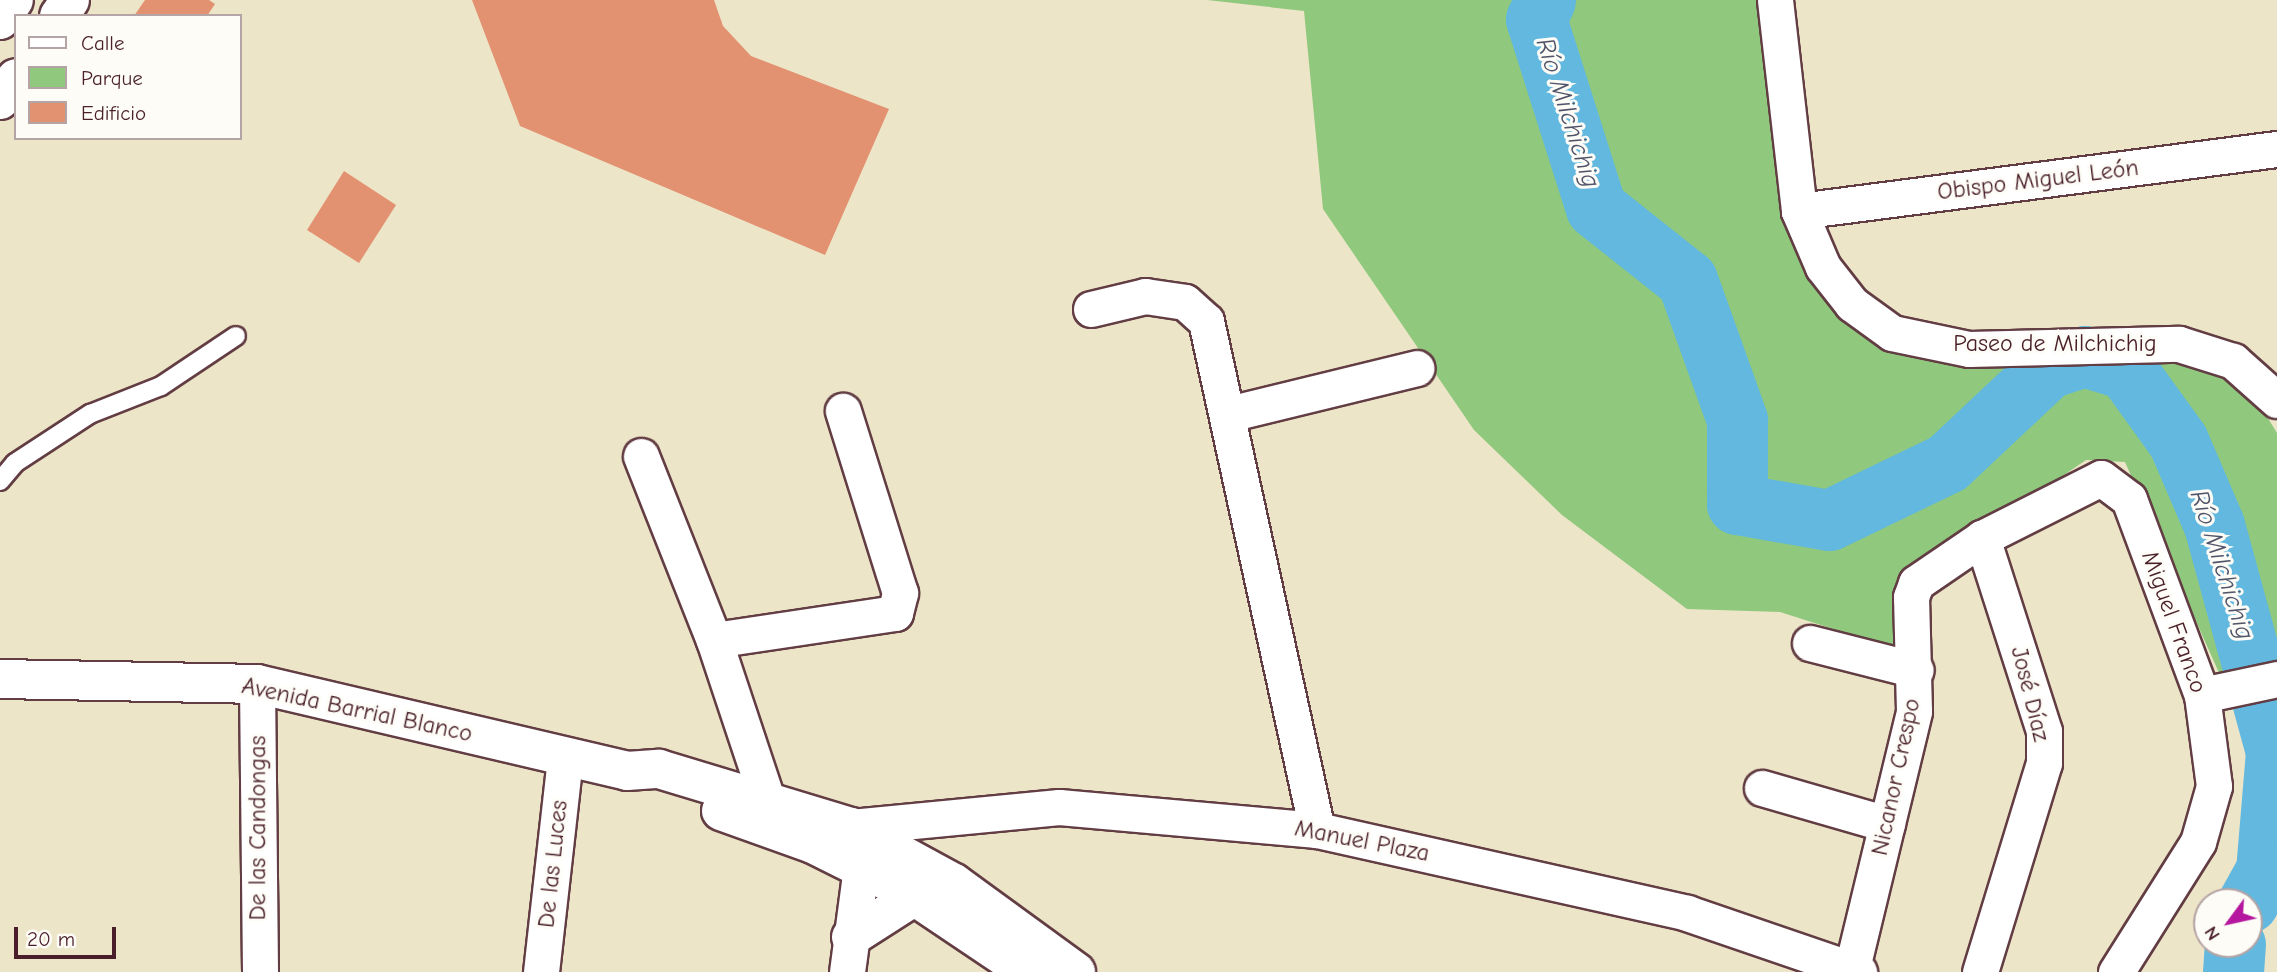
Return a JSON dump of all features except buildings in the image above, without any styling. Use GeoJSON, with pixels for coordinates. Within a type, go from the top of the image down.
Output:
{"type":"FeatureCollection","features":[{"type":"Feature","properties":{"kind":"street"},"geometry":{"type":"LineString","coordinates":[[0,20],[14,0]]}},
{"type":"Feature","properties":{"kind":"street","name":"Paseo de Milchichig"},"geometry":{"type":"LineString","coordinates":[[1774,0],[1800,211],[1823,267],[1852,304],[1892,333],[1969,349],[2179,344],[2233,361],[2277,400]]}},
{"type":"Feature","properties":{"kind":"street"},"geometry":{"type":"LineString","coordinates":[[0,100],[14,81]]}},
{"type":"Feature","properties":{"kind":"street","name":"Obispo Miguel León"},"geometry":{"type":"LineString","coordinates":[[1800,211],[2277,149]]}},
{"type":"Feature","properties":{"kind":"street"},"geometry":{"type":"LineString","coordinates":[[1091,309],[1144,296],[1185,303],[1206,321],[1317,830]]}},
{"type":"Feature","properties":{"kind":"street"},"geometry":{"type":"LineString","coordinates":[[1228,414],[1416,368]]}},
{"type":"Feature","properties":{"kind":"street"},"geometry":{"type":"LineString","coordinates":[[714,640],[895,613],[900,593],[843,411]]}},
{"type":"Feature","properties":{"kind":"street"},"geometry":{"type":"LineString","coordinates":[[641,456],[714,640],[767,799]]}},
{"type":"Feature","properties":{"kind":"street","name":"Miguel Franco"},"geometry":{"type":"LineString","coordinates":[[1916,583],[1982,538],[2089,480],[2112,480],[2129,499],[2214,692],[2214,786],[2210,815],[2116,972]]}},
{"type":"Feature","properties":{"kind":"street","name":"José Díaz"},"geometry":{"type":"LineString","coordinates":[[1980,972],[2044,764],[2044,731],[1982,538]]}},
{"type":"Feature","properties":{"kind":"street","name":"Nicanor Crespo"},"geometry":{"type":"LineString","coordinates":[[1856,970],[1914,711],[1916,670],[1911,597],[1916,583]]}},
{"type":"Feature","properties":{"kind":"street"},"geometry":{"type":"LineString","coordinates":[[1810,643],[1916,670]]}},
{"type":"Feature","properties":{"kind":"street","name":"Avenida Barrial Blanco"},"geometry":{"type":"LineString","coordinates":[[0,679],[257,684],[627,771],[659,769],[767,799],[851,827],[954,883],[1076,972]]}},
{"type":"Feature","properties":{"kind":"street"},"geometry":{"type":"LineString","coordinates":[[2214,692],[2277,679]]}},
{"type":"Feature","properties":{"kind":"street","name":"De las Candongas"},"geometry":{"type":"LineString","coordinates":[[257,684],[260,972]]}},
{"type":"Feature","properties":{"kind":"street","name":"De las Luces"},"geometry":{"type":"LineString","coordinates":[[541,972],[565,757]]}},
{"type":"Feature","properties":{"kind":"street","name":"Avenida Barrial Blanco"},"geometry":{"type":"LineString","coordinates":[[627,771],[649,788],[813,844],[861,867],[915,896],[1027,972]]}},
{"type":"Feature","properties":{"kind":"street"},"geometry":{"type":"LineString","coordinates":[[1762,788],[1887,824]]}},
{"type":"Feature","properties":{"kind":"street","name":"Manuel Plaza"},"geometry":{"type":"LineString","coordinates":[[851,827],[1059,807],[1317,830],[1687,913],[1856,970]]}},
{"type":"Feature","properties":{"kind":"street"},"geometry":{"type":"LineString","coordinates":[[849,954],[861,867],[851,827]]}},
{"type":"Feature","properties":{"kind":"street"},"geometry":{"type":"LineString","coordinates":[[849,954],[915,896]]}},
{"type":"Feature","properties":{"kind":"lane"},"geometry":{"type":"LineString","coordinates":[[0,481],[15,463],[90,414],[161,386],[236,336]]}},
{"type":"Feature","properties":{"kind":"green space"},"geometry":{"type":"Polygon","coordinates":[[[1207,0],[1761,0],[1783,214],[1808,277],[1841,312],[1893,350],[1961,367],[2181,354],[2230,376],[2266,415],[2277,433],[2277,674],[2224,684],[2125,462],[2086,460],[1910,580],[1899,650],[1780,612],[1687,609],[1562,515],[1474,430],[1323,209],[1304,11],[1207,0]]]}},
{"type":"Feature","properties":{"kind":"waterway","name":"Río Milchichig"},"geometry":{"type":"LineString","coordinates":[[1545,0],[1536,19],[1596,208],[1687,280],[1737,420],[1737,504],[1829,520],[1947,463],[2048,368],[2084,356],[2126,369],[2178,441],[2214,525],[2276,752],[2266,870],[2256,888]]}},
{"type":"Feature","properties":{"kind":"waterway","name":"Río Milchichig"},"geometry":{"type":"LineString","coordinates":[[2233,972],[2234,958]]}}]}
